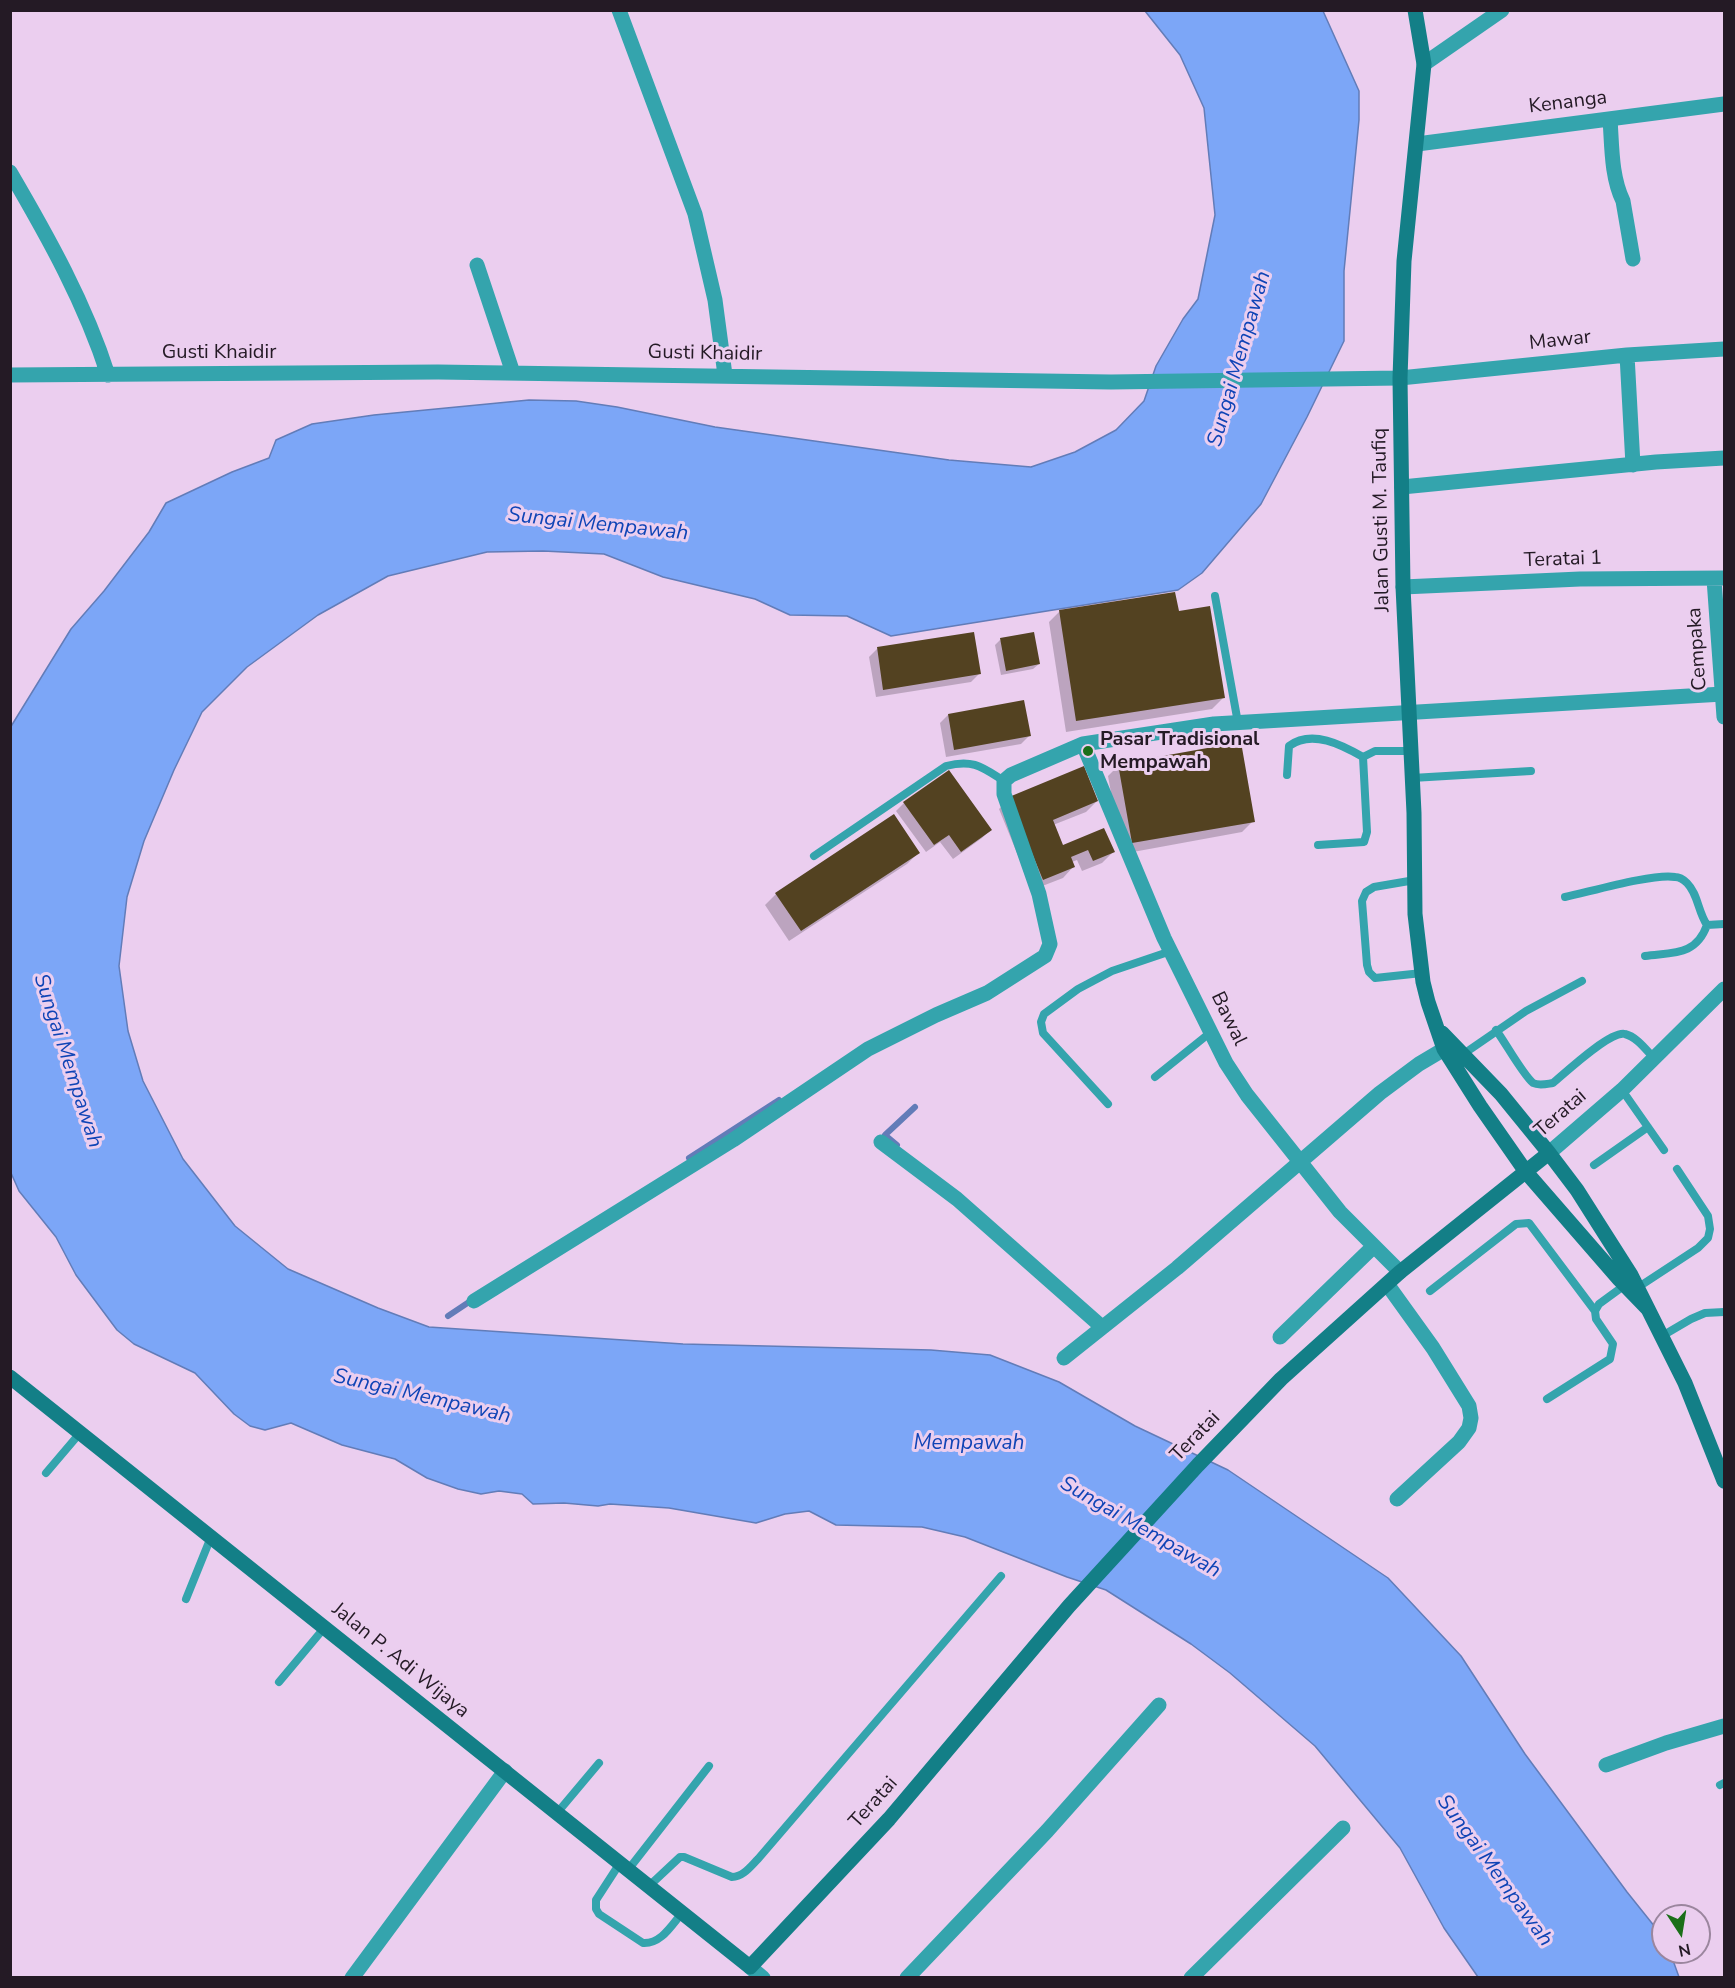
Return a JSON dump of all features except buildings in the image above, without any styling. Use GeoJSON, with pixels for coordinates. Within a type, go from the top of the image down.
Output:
{"type":"FeatureCollection","features":[{"type":"Feature","properties":{"kind":"main road","name":"Jalan Gusti M. Taufiq"},"geometry":{"type":"LineString","coordinates":[[1415,10],[1424,64],[1404,261],[1400,378],[1403,587],[1410,712],[1415,914],[1422,973],[1428,1002],[1437,1027],[1452,1050],[1501,1094],[1577,1190],[1631,1287]]}},
{"type":"Feature","properties":{"kind":"main road","name":"Jalan Gusti M. Taufiq"},"geometry":{"type":"LineString","coordinates":[[1452,1050],[1455,1070],[1526,1172],[1631,1287],[1648,1309],[1721,1459],[1725,1481]]}},
{"type":"Feature","properties":{"kind":"main road","name":"Teratai"},"geometry":{"type":"LineString","coordinates":[[750,1967],[889,1819],[1069,1606],[1198,1465],[1281,1379],[1400,1272],[1549,1153]]}},
{"type":"Feature","properties":{"kind":"main road","name":"Jalan P. Adi Wijaya"},"geometry":{"type":"LineString","coordinates":[[10,1377],[750,1967]]}},
{"type":"Feature","properties":{"kind":"street"},"geometry":{"type":"LineString","coordinates":[[619,10],[695,214],[715,300],[725,375]]}},
{"type":"Feature","properties":{"kind":"street"},"geometry":{"type":"LineString","coordinates":[[1424,64],[1502,10]]}},
{"type":"Feature","properties":{"kind":"street","name":"Kenanga"},"geometry":{"type":"LineString","coordinates":[[1417,144],[1725,104]]}},
{"type":"Feature","properties":{"kind":"street"},"geometry":{"type":"LineString","coordinates":[[1610,119],[1614,167],[1634,259]]}},
{"type":"Feature","properties":{"kind":"street"},"geometry":{"type":"LineString","coordinates":[[10,172],[43,228],[83,307],[108,375]]}},
{"type":"Feature","properties":{"kind":"street"},"geometry":{"type":"LineString","coordinates":[[477,265],[513,373]]}},
{"type":"Feature","properties":{"kind":"street","name":"Mawar"},"geometry":{"type":"LineString","coordinates":[[1400,378],[1627,355],[1725,349]]}},
{"type":"Feature","properties":{"kind":"street"},"geometry":{"type":"LineString","coordinates":[[1627,355],[1633,465]]}},
{"type":"Feature","properties":{"kind":"street","name":"Gusti Khaidir"},"geometry":{"type":"LineString","coordinates":[[10,375],[513,373],[1111,382],[1400,378]]}},
{"type":"Feature","properties":{"kind":"street"},"geometry":{"type":"LineString","coordinates":[[1402,487],[1725,458]]}},
{"type":"Feature","properties":{"kind":"street","name":"Teratai 1"},"geometry":{"type":"LineString","coordinates":[[1403,587],[1580,579],[1719,579]]}},
{"type":"Feature","properties":{"kind":"street","name":"Cempaka"},"geometry":{"type":"LineString","coordinates":[[1719,579],[1725,717]]}},
{"type":"Feature","properties":{"kind":"street"},"geometry":{"type":"LineString","coordinates":[[474,1301],[733,1140],[868,1049],[987,993],[1045,956],[1050,944],[1043,910],[1032,870],[1006,802],[1004,781],[1011,775],[1083,744],[1214,724],[1723,694]]}},
{"type":"Feature","properties":{"kind":"street","name":"Bawal"},"geometry":{"type":"LineString","coordinates":[[1083,744],[1127,853],[1171,951],[1226,1063],[1247,1095],[1340,1212],[1400,1272]]}},
{"type":"Feature","properties":{"kind":"street","name":"Teratai"},"geometry":{"type":"LineString","coordinates":[[1549,1153],[1622,1089],[1725,989]]}},
{"type":"Feature","properties":{"kind":"street"},"geometry":{"type":"LineString","coordinates":[[1064,1358],[1177,1268],[1380,1093],[1419,1064],[1452,1050]]}},
{"type":"Feature","properties":{"kind":"street"},"geometry":{"type":"LineString","coordinates":[[881,1142],[957,1199],[1102,1327]]}},
{"type":"Feature","properties":{"kind":"street"},"geometry":{"type":"LineString","coordinates":[[1280,1337],[1374,1246]]}},
{"type":"Feature","properties":{"kind":"street"},"geometry":{"type":"LineString","coordinates":[[1387,1284],[1433,1348],[1469,1406],[1471,1418],[1469,1428],[1459,1442],[1397,1499]]}},
{"type":"Feature","properties":{"kind":"street"},"geometry":{"type":"LineString","coordinates":[[907,1977],[1047,1831],[1159,1705]]}},
{"type":"Feature","properties":{"kind":"street"},"geometry":{"type":"LineString","coordinates":[[1606,1765],[1666,1743],[1725,1726]]}},
{"type":"Feature","properties":{"kind":"street"},"geometry":{"type":"LineString","coordinates":[[352,1977],[504,1771]]}},
{"type":"Feature","properties":{"kind":"street"},"geometry":{"type":"LineString","coordinates":[[1191,1977],[1342,1828]]}},
{"type":"Feature","properties":{"kind":"street","name":"Jalan P. Adi Wijaya"},"geometry":{"type":"LineString","coordinates":[[750,1967],[763,1977]]}},
{"type":"Feature","properties":{"kind":"lane"},"geometry":{"type":"LineString","coordinates":[[1215,596],[1239,723]]}},
{"type":"Feature","properties":{"kind":"lane"},"geometry":{"type":"LineString","coordinates":[[1287,775],[1289,746],[1303,740],[1313,738],[1327,740],[1340,744],[1363,757]]}},
{"type":"Feature","properties":{"kind":"lane"},"geometry":{"type":"LineString","coordinates":[[1363,757],[1375,751],[1411,751]]}},
{"type":"Feature","properties":{"kind":"lane"},"geometry":{"type":"LineString","coordinates":[[1318,845],[1363,843],[1366,840],[1363,757]]}},
{"type":"Feature","properties":{"kind":"lane"},"geometry":{"type":"LineString","coordinates":[[814,856],[946,766],[965,763],[980,765],[1004,781]]}},
{"type":"Feature","properties":{"kind":"lane"},"geometry":{"type":"LineString","coordinates":[[1412,778],[1531,771]]}},
{"type":"Feature","properties":{"kind":"lane"},"geometry":{"type":"LineString","coordinates":[[1565,897],[1657,877],[1675,877],[1686,881],[1691,888],[1707,925]]}},
{"type":"Feature","properties":{"kind":"lane"},"geometry":{"type":"LineString","coordinates":[[1415,880],[1374,887],[1366,892],[1362,901],[1369,972],[1375,978],[1422,973]]}},
{"type":"Feature","properties":{"kind":"lane"},"geometry":{"type":"LineString","coordinates":[[1707,925],[1725,924]]}},
{"type":"Feature","properties":{"kind":"lane"},"geometry":{"type":"LineString","coordinates":[[1645,956],[1689,949],[1703,935],[1707,925]]}},
{"type":"Feature","properties":{"kind":"lane"},"geometry":{"type":"LineString","coordinates":[[1108,1104],[1043,1033],[1041,1022],[1044,1014],[1078,989],[1103,975],[1171,951]]}},
{"type":"Feature","properties":{"kind":"lane"},"geometry":{"type":"LineString","coordinates":[[1452,1050],[1496,1030],[1582,981]]}},
{"type":"Feature","properties":{"kind":"lane"},"geometry":{"type":"LineString","coordinates":[[1496,1030],[1527,1076],[1534,1083],[1542,1085],[1552,1083],[1610,1036],[1623,1033],[1634,1038],[1654,1058]]}},
{"type":"Feature","properties":{"kind":"lane"},"geometry":{"type":"LineString","coordinates":[[1155,1077],[1211,1032]]}},
{"type":"Feature","properties":{"kind":"lane"},"geometry":{"type":"LineString","coordinates":[[1622,1089],[1664,1150]]}},
{"type":"Feature","properties":{"kind":"lane"},"geometry":{"type":"LineString","coordinates":[[1594,1166],[1648,1127]]}},
{"type":"Feature","properties":{"kind":"lane"},"geometry":{"type":"LineString","coordinates":[[1595,1311],[1599,1304],[1698,1248],[1708,1238],[1710,1229],[1708,1216],[1677,1169]]}},
{"type":"Feature","properties":{"kind":"lane"},"geometry":{"type":"LineString","coordinates":[[1430,1291],[1516,1224],[1529,1223],[1595,1311],[1596,1319],[1613,1344],[1610,1359],[1547,1399]]}},
{"type":"Feature","properties":{"kind":"lane"},"geometry":{"type":"LineString","coordinates":[[1662,1336],[1705,1313],[1725,1312]]}},
{"type":"Feature","properties":{"kind":"lane"},"geometry":{"type":"LineString","coordinates":[[46,1473],[80,1433]]}},
{"type":"Feature","properties":{"kind":"lane"},"geometry":{"type":"LineString","coordinates":[[186,1599],[211,1537]]}},
{"type":"Feature","properties":{"kind":"lane"},"geometry":{"type":"LineString","coordinates":[[648,1886],[681,1857],[736,1878],[744,1872],[758,1859],[1001,1576]]}},
{"type":"Feature","properties":{"kind":"lane"},"geometry":{"type":"LineString","coordinates":[[279,1682],[325,1628]]}},
{"type":"Feature","properties":{"kind":"lane"},"geometry":{"type":"LineString","coordinates":[[557,1813],[599,1763]]}},
{"type":"Feature","properties":{"kind":"lane"},"geometry":{"type":"LineString","coordinates":[[682,1913],[664,1935],[649,1943],[643,1943],[599,1914],[596,1909],[596,1900],[709,1766]]}},
{"type":"Feature","properties":{"kind":"water","name":"Mempawah"},"geometry":{"type":"Polygon","coordinates":[[[1145,11],[1323,11],[1359,91],[1359,120],[1344,271],[1344,341],[1261,504],[1202,573],[1178,590],[891,636],[847,616],[790,615],[755,599],[663,577],[604,554],[543,551],[487,552],[388,576],[318,615],[247,667],[202,712],[144,841],[127,897],[119,966],[128,1031],[143,1081],[183,1159],[235,1226],[288,1269],[378,1308],[429,1327],[683,1344],[931,1350],[990,1355],[1059,1382],[1135,1426],[1228,1470],[1388,1578],[1461,1656],[1525,1754],[1651,1922],[1651,1964],[1674,1964],[1679,1977],[1478,1977],[1444,1928],[1400,1848],[1315,1746],[1230,1673],[1191,1644],[1106,1590],[965,1537],[922,1527],[836,1525],[809,1511],[785,1514],[756,1523],[669,1508],[610,1504],[598,1506],[564,1503],[533,1504],[522,1494],[499,1491],[481,1494],[458,1489],[427,1478],[395,1459],[342,1445],[291,1423],[265,1430],[250,1426],[234,1414],[195,1373],[134,1344],[117,1330],[76,1275],[56,1237],[19,1191],[11,1173],[10,728],[71,629],[104,591],[149,532],[166,503],[232,472],[269,458],[276,440],[312,424],[374,415],[529,400],[576,401],[715,427],[949,460],[1031,467],[1075,452],[1116,430],[1144,401],[1156,366],[1183,319],[1198,299],[1215,215],[1204,108],[1180,55],[1145,11]]]}},
{"type":"Feature","properties":{"kind":"waterway"},"geometry":{"type":"LineString","coordinates":[[689,1158],[779,1100]]}},
{"type":"Feature","properties":{"kind":"waterway"},"geometry":{"type":"LineString","coordinates":[[897,1145],[885,1135],[915,1107]]}},
{"type":"Feature","properties":{"kind":"waterway"},"geometry":{"type":"LineString","coordinates":[[448,1316],[472,1300]]}},
{"type":"Feature","properties":{"kind":"place","name":"Pasar Tradisional Mempawah"},"geometry":{"type":"Point","coordinates":[1088,751]}},
{"type":"Feature","properties":{"kind":"water label","name":"Sungai Mempawah"},"geometry":{"type":"Point","coordinates":[1240,359]}},
{"type":"Feature","properties":{"kind":"water label","name":"Sungai Mempawah"},"geometry":{"type":"Point","coordinates":[598,525]}},
{"type":"Feature","properties":{"kind":"water label","name":"Sungai Mempawah"},"geometry":{"type":"Point","coordinates":[67,1061]}},
{"type":"Feature","properties":{"kind":"water label","name":"Sungai Mempawah"},"geometry":{"type":"Point","coordinates":[422,1397]}},
{"type":"Feature","properties":{"kind":"water label","name":"Sungai Mempawah"},"geometry":{"type":"Point","coordinates":[1140,1528]}},
{"type":"Feature","properties":{"kind":"water label","name":"Sungai Mempawah"},"geometry":{"type":"Point","coordinates":[1494,1871]}}]}
